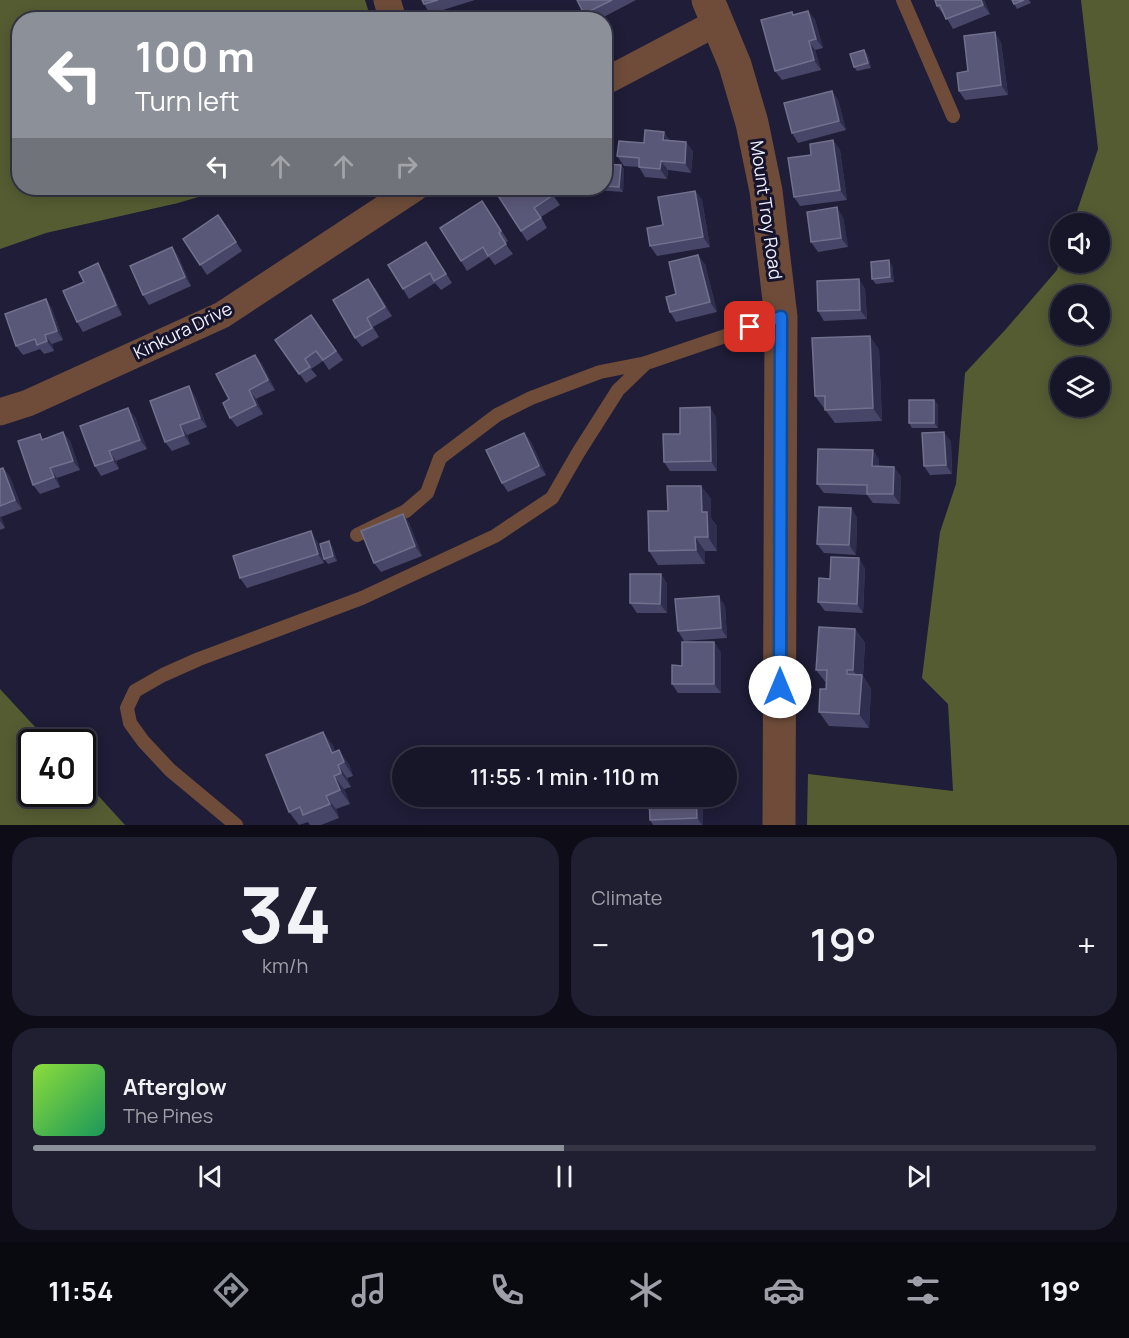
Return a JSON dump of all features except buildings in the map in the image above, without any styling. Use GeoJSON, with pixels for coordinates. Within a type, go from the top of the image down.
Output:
{"type":"FeatureCollection","features":[{"type":"Feature","properties":{"kind":"street"},"geometry":{"type":"LineString","coordinates":[[612,77],[713,11]]}},
{"type":"Feature","properties":{"kind":"street","name":"Mount Troy Road"},"geometry":{"type":"LineString","coordinates":[[713,11],[735,65],[752,123],[766,191],[781,317],[779,825]]}},
{"type":"Feature","properties":{"kind":"street","name":"Kinkura Drive"},"geometry":{"type":"LineString","coordinates":[[0,412],[28,403],[222,315],[404,195]]}},
{"type":"Feature","properties":{"kind":"lane"},"geometry":{"type":"LineString","coordinates":[[903,0],[953,116]]}},
{"type":"Feature","properties":{"kind":"lane"},"geometry":{"type":"LineString","coordinates":[[357,535],[406,511],[427,493],[440,458],[497,415],[531,398],[600,372],[646,363],[781,317]]}},
{"type":"Feature","properties":{"kind":"lane"},"geometry":{"type":"LineString","coordinates":[[236,825],[170,770],[129,723],[127,708],[135,691],[199,659],[362,598],[495,536],[552,498],[618,390],[646,363]]}},
{"type":"Feature","properties":{"kind":"green space"},"geometry":{"type":"Polygon","coordinates":[[[0,0],[365,0],[369,12],[12,12],[12,195],[205,195],[46,233],[0,249],[0,0]]]}},
{"type":"Feature","properties":{"kind":"green space"},"geometry":{"type":"Polygon","coordinates":[[[1081,0],[1129,0],[1129,825],[807,825],[808,774],[953,791],[948,704],[922,678],[940,532],[956,484],[965,373],[1054,273],[1110,273],[1110,213],[1076,213],[1098,149],[1081,0]]]}},
{"type":"Feature","properties":{"kind":"green space"},"geometry":{"type":"Polygon","coordinates":[[[0,689],[37,729],[18,729],[18,807],[96,807],[96,793],[125,825],[0,825],[0,689]]]}},
{"type":"Feature","properties":{"kind":"route"},"geometry":{"type":"LineString","coordinates":[[750,327],[781,317],[780,687]]}}]}
